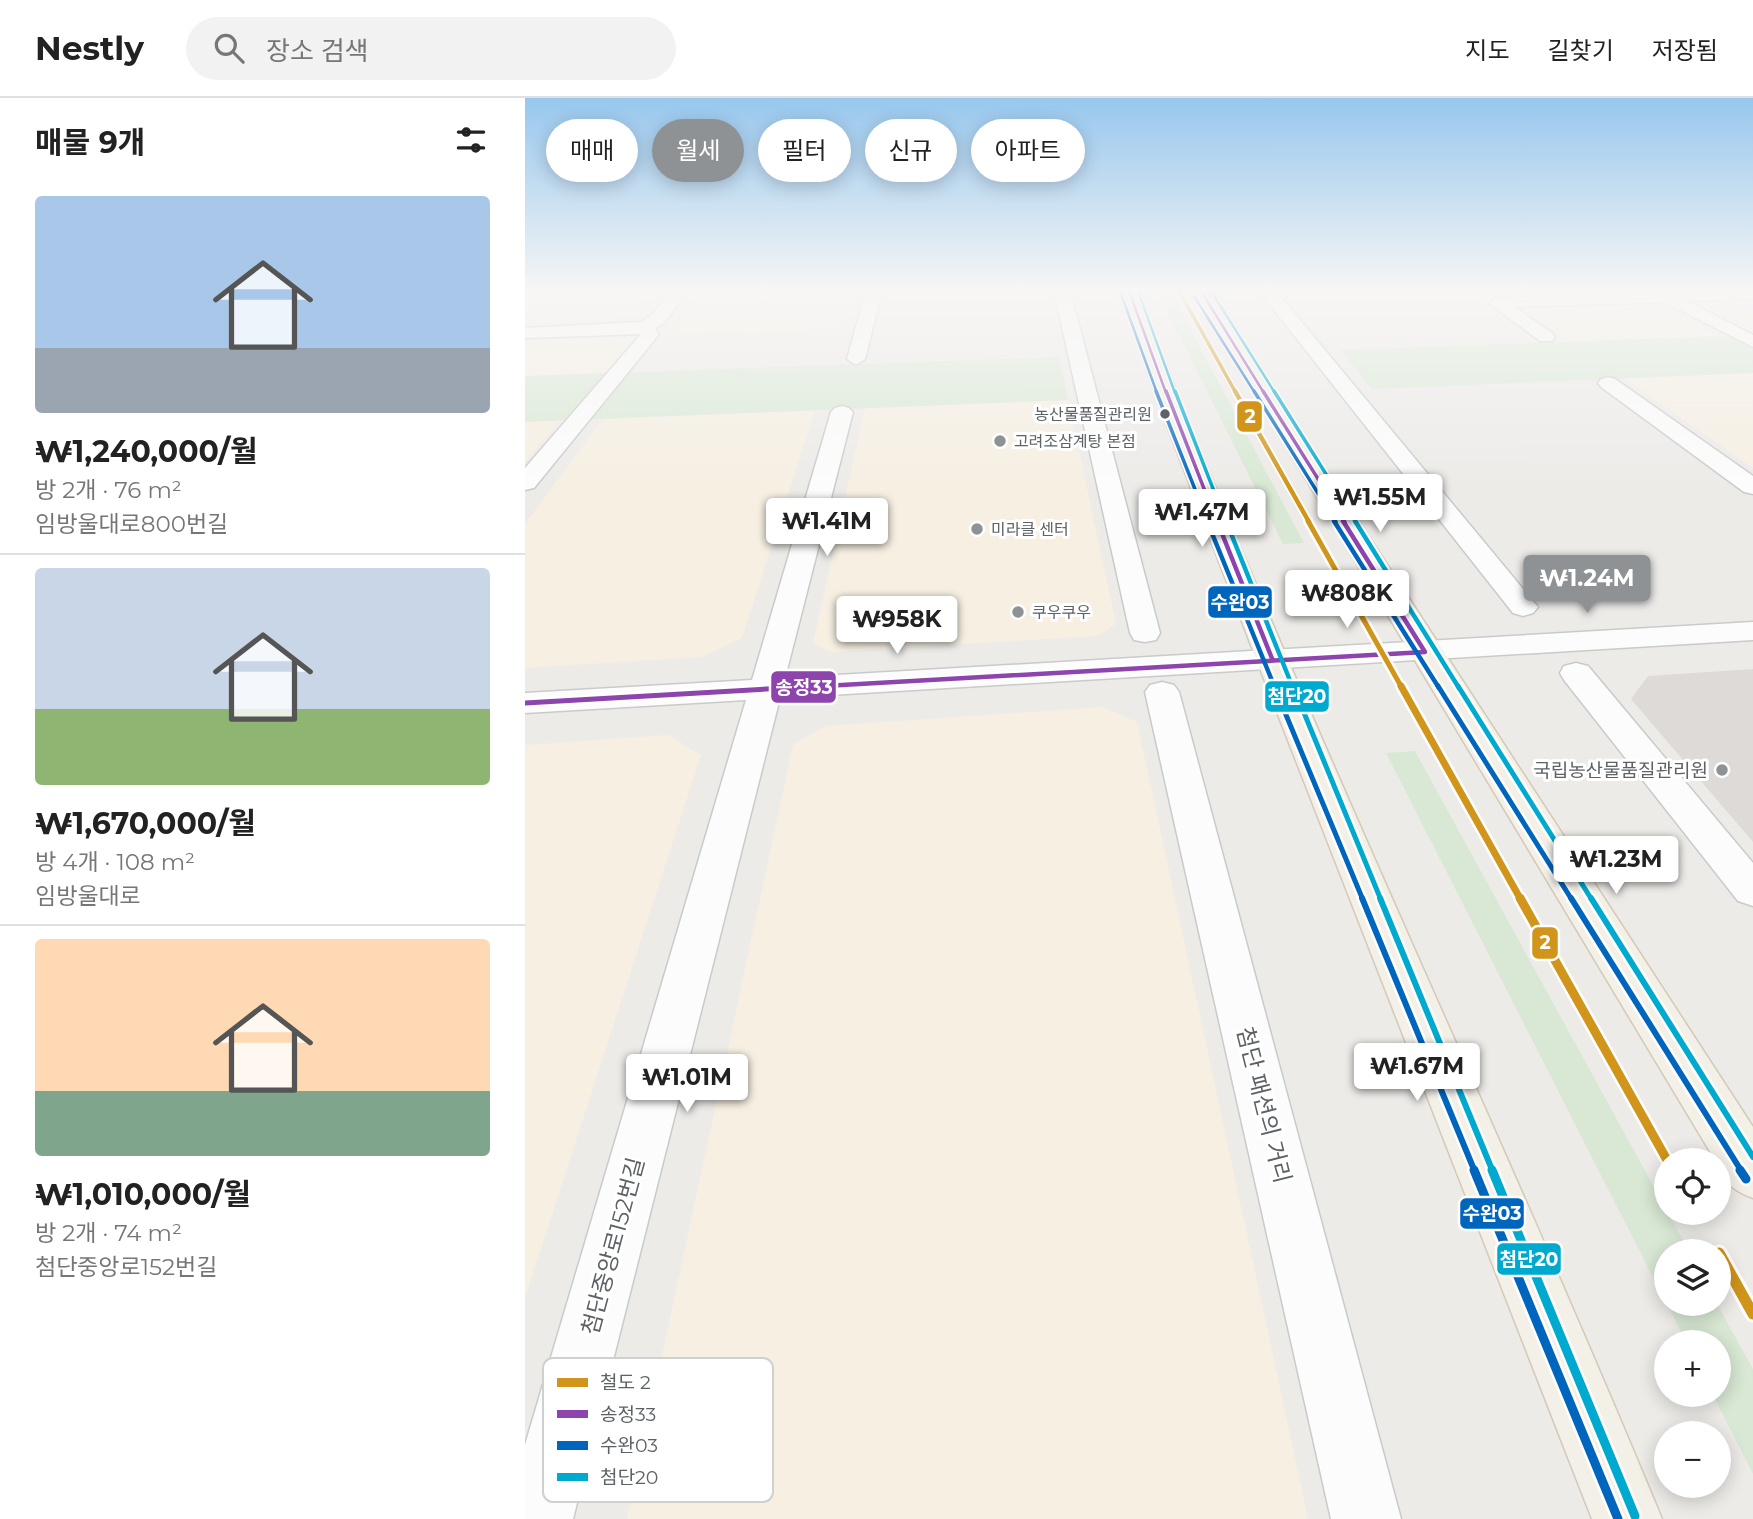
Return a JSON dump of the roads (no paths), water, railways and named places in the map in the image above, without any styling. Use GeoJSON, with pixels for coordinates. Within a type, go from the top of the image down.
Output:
{"type":"FeatureCollection","features":[{"type":"Feature","properties":{"kind":"main road"},"geometry":{"type":"LineString","coordinates":[[1153,357],[1175,420],[1273,661],[1627,1519]]}},
{"type":"Feature","properties":{"kind":"main road"},"geometry":{"type":"LineString","coordinates":[[1242,357],[1753,1174]]}},
{"type":"Feature","properties":{"kind":"street"},"geometry":{"type":"LineString","coordinates":[[525,483],[630,357]]}},
{"type":"Feature","properties":{"kind":"street"},"geometry":{"type":"LineString","coordinates":[[1078,357],[1145,633]]}},
{"type":"Feature","properties":{"kind":"street"},"geometry":{"type":"LineString","coordinates":[[1321,357],[1523,607]]}},
{"type":"Feature","properties":{"kind":"street"},"geometry":{"type":"LineString","coordinates":[[1608,383],[1753,487]]}},
{"type":"Feature","properties":{"kind":"street","name":"첨단중앙로152번길"},"geometry":{"type":"LineString","coordinates":[[582,1358],[842,412]]}},
{"type":"Feature","properties":{"kind":"street"},"geometry":{"type":"LineString","coordinates":[[525,704],[1753,631]]}},
{"type":"Feature","properties":{"kind":"street"},"geometry":{"type":"LineString","coordinates":[[1576,673],[1753,891]]}},
{"type":"Feature","properties":{"kind":"street","name":"첨단 패션의 거리"},"geometry":{"type":"LineString","coordinates":[[1162,692],[1366,1519]]}},
{"type":"Feature","properties":{"kind":"street","name":"첨단중앙로152번길"},"geometry":{"type":"LineString","coordinates":[[538,1519],[543,1501]]}},
{"type":"Feature","properties":{"kind":"rail line","name":"2"},"geometry":{"type":"LineString","coordinates":[[1216,357],[1660,1148]]}},
{"type":"Feature","properties":{"kind":"rail line","name":"2"},"geometry":{"type":"LineString","coordinates":[[1731,1275],[1753,1314]]}},
{"type":"Feature","properties":{"kind":"place","name":"농산물품질관리원"},"geometry":{"type":"Point","coordinates":[1165,414]}},
{"type":"Feature","properties":{"kind":"place","name":"고려조삼계탕 본점"},"geometry":{"type":"Point","coordinates":[1000,441]}},
{"type":"Feature","properties":{"kind":"place","name":"미라클 센터"},"geometry":{"type":"Point","coordinates":[977,529]}},
{"type":"Feature","properties":{"kind":"place","name":"쿠우쿠우"},"geometry":{"type":"Point","coordinates":[1018,612]}},
{"type":"Feature","properties":{"kind":"place","name":"국립농산물품질관리원"},"geometry":{"type":"Point","coordinates":[1722,770]}}]}
